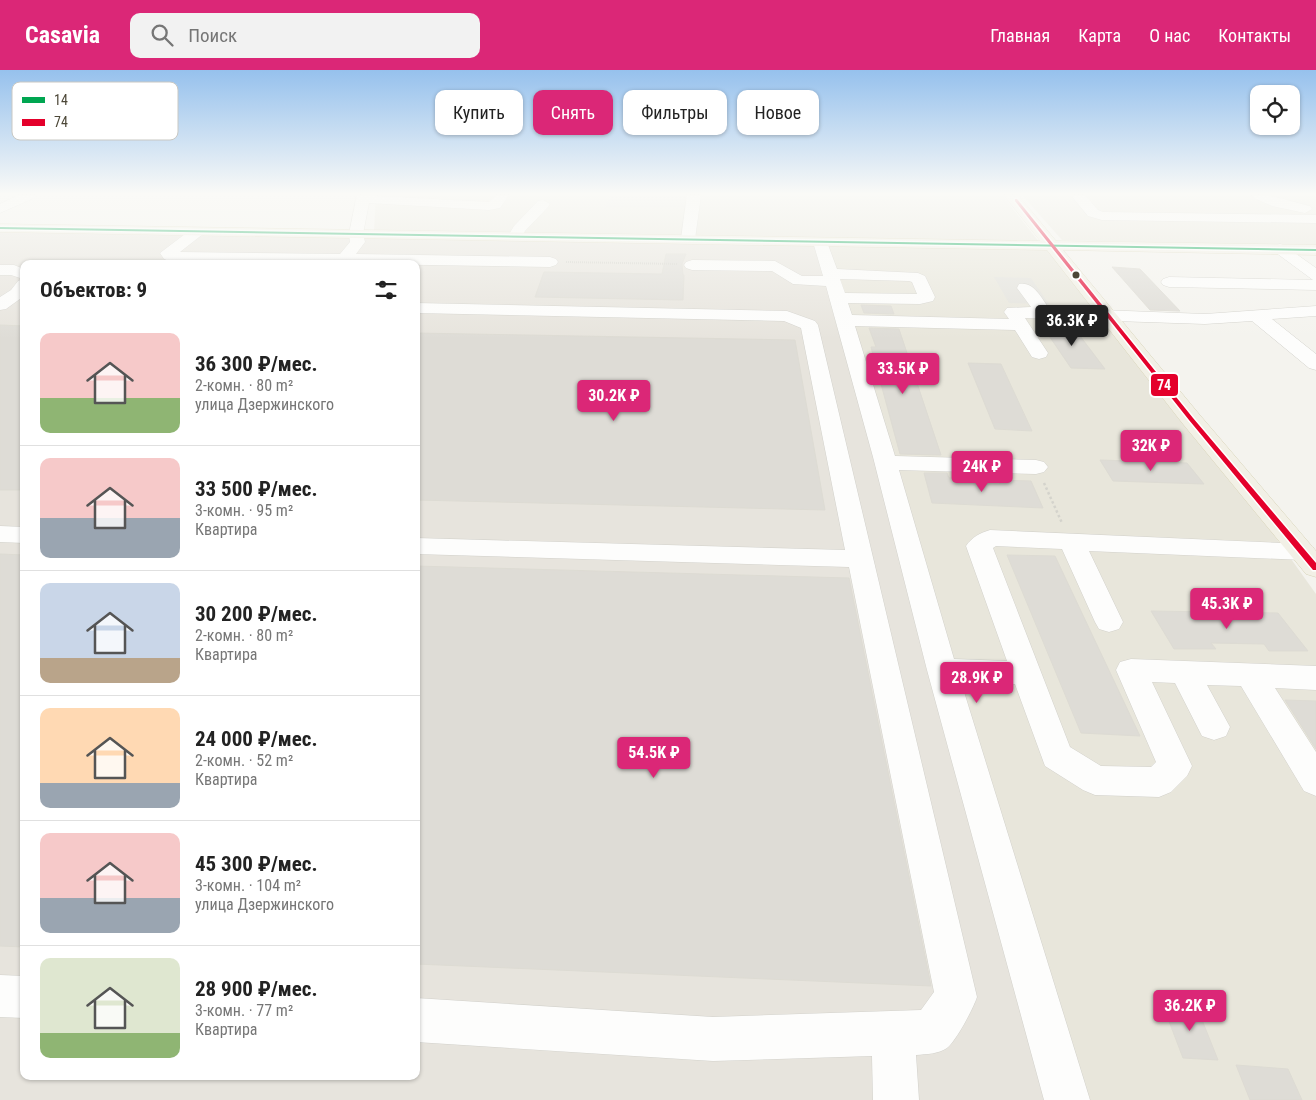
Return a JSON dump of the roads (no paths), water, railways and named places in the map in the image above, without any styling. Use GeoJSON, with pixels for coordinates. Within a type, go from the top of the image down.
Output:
{"type":"FeatureCollection","features":[{"type":"Feature","properties":{"kind":"main road"},"geometry":{"type":"LineString","coordinates":[[902,243],[1316,250]]}},
{"type":"Feature","properties":{"kind":"main road"},"geometry":{"type":"LineString","coordinates":[[1052,245],[1190,419],[1309,560]]}},
{"type":"Feature","properties":{"kind":"street"},"geometry":{"type":"LineString","coordinates":[[182,243],[168,253],[170,256],[343,260],[357,243]]}},
{"type":"Feature","properties":{"kind":"street"},"geometry":{"type":"LineString","coordinates":[[820,243],[886,463],[942,670],[1067,1100]]}},
{"type":"Feature","properties":{"kind":"street"},"geometry":{"type":"LineString","coordinates":[[1280,250],[1316,276]]}},
{"type":"Feature","properties":{"kind":"street"},"geometry":{"type":"LineString","coordinates":[[420,261],[550,262]]}},
{"type":"Feature","properties":{"kind":"street"},"geometry":{"type":"LineString","coordinates":[[692,265],[775,266],[800,281],[832,278],[912,276],[919,278],[928,297],[844,319]]}},
{"type":"Feature","properties":{"kind":"street"},"geometry":{"type":"LineString","coordinates":[[0,270],[14,270],[20,273]]}},
{"type":"Feature","properties":{"kind":"street"},"geometry":{"type":"LineString","coordinates":[[1205,319],[1169,282],[1316,285]]}},
{"type":"Feature","properties":{"kind":"street"},"geometry":{"type":"LineString","coordinates":[[1026,288],[1044,313]]}},
{"type":"Feature","properties":{"kind":"street"},"geometry":{"type":"LineString","coordinates":[[0,306],[20,290]]}},
{"type":"Feature","properties":{"kind":"street"},"geometry":{"type":"LineString","coordinates":[[0,306],[20,306]]}},
{"type":"Feature","properties":{"kind":"street"},"geometry":{"type":"LineString","coordinates":[[420,308],[787,316],[809,325],[956,997],[932,1032],[713,1039],[420,1020]]}},
{"type":"Feature","properties":{"kind":"street"},"geometry":{"type":"LineString","coordinates":[[1039,353],[1013,312],[1205,319],[1316,310]]}},
{"type":"Feature","properties":{"kind":"street"},"geometry":{"type":"LineString","coordinates":[[1257,316],[1316,364]]}},
{"type":"Feature","properties":{"kind":"street"},"geometry":{"type":"LineString","coordinates":[[844,319],[1021,326]]}},
{"type":"Feature","properties":{"kind":"street"},"geometry":{"type":"LineString","coordinates":[[844,319],[894,339]]}},
{"type":"Feature","properties":{"kind":"street"},"geometry":{"type":"LineString","coordinates":[[886,463],[1036,467]]}},
{"type":"Feature","properties":{"kind":"street"},"geometry":{"type":"LineString","coordinates":[[0,534],[20,535]]}},
{"type":"Feature","properties":{"kind":"street"},"geometry":{"type":"LineString","coordinates":[[1309,560],[990,538],[979,546],[1057,756],[1095,780],[1159,782],[1175,766],[1131,670],[1316,678]]}},
{"type":"Feature","properties":{"kind":"street"},"geometry":{"type":"LineString","coordinates":[[1072,543],[1109,622]]}},
{"type":"Feature","properties":{"kind":"street"},"geometry":{"type":"LineString","coordinates":[[420,546],[860,559]]}},
{"type":"Feature","properties":{"kind":"street"},"geometry":{"type":"LineString","coordinates":[[942,670],[1025,673]]}},
{"type":"Feature","properties":{"kind":"street"},"geometry":{"type":"LineString","coordinates":[[1185,672],[1214,727]]}},
{"type":"Feature","properties":{"kind":"street"},"geometry":{"type":"LineString","coordinates":[[1250,675],[1316,782]]}},
{"type":"Feature","properties":{"kind":"street"},"geometry":{"type":"LineString","coordinates":[[0,996],[20,997]]}},
{"type":"Feature","properties":{"kind":"street"},"geometry":{"type":"LineString","coordinates":[[892,1033],[896,1100]]}}]}
